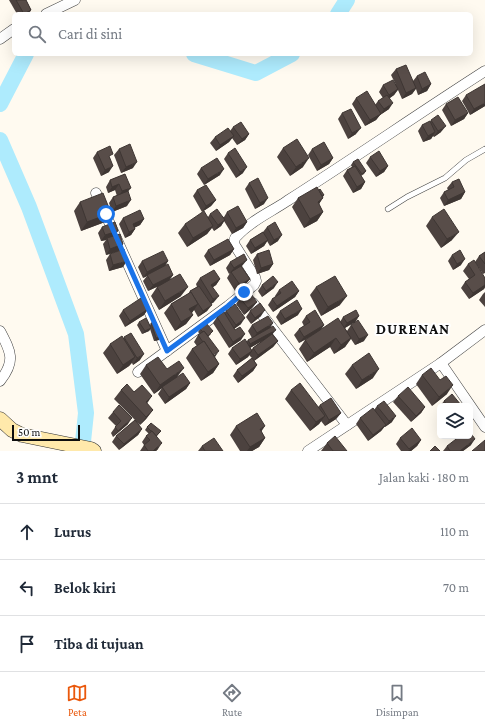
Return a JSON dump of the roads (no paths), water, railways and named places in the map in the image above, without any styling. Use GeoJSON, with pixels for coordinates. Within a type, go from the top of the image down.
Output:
{"type":"FeatureCollection","features":[{"type":"Feature","properties":{"kind":"street"},"geometry":{"type":"LineString","coordinates":[[50,12],[76,0]]}},
{"type":"Feature","properties":{"kind":"street"},"geometry":{"type":"LineString","coordinates":[[0,39],[12,30]]}},
{"type":"Feature","properties":{"kind":"street"},"geometry":{"type":"LineString","coordinates":[[138,372],[254,285],[256,281],[253,272],[234,244],[236,236],[414,116],[485,71]]}},
{"type":"Feature","properties":{"kind":"street"},"geometry":{"type":"LineString","coordinates":[[96,192],[167,351]]}},
{"type":"Feature","properties":{"kind":"street"},"geometry":{"type":"LineString","coordinates":[[244,292],[347,426]]}},
{"type":"Feature","properties":{"kind":"street"},"geometry":{"type":"LineString","coordinates":[[308,451],[441,363],[485,330]]}},
{"type":"Feature","properties":{"kind":"street"},"geometry":{"type":"LineString","coordinates":[[0,331],[10,353],[11,362],[7,373],[0,381]]}},
{"type":"Feature","properties":{"kind":"street"},"geometry":{"type":"LineString","coordinates":[[441,363],[485,427]]}},
{"type":"Feature","properties":{"kind":"street"},"geometry":{"type":"LineString","coordinates":[[0,419],[12,430],[22,435],[93,450]]}},
{"type":"Feature","properties":{"kind":"lane"},"geometry":{"type":"LineString","coordinates":[[388,209],[407,197],[445,178],[466,160],[485,149]]}},
{"type":"Feature","properties":{"kind":"waterway"},"geometry":{"type":"LineString","coordinates":[[339,12],[347,0]]}},
{"type":"Feature","properties":{"kind":"waterway"},"geometry":{"type":"LineString","coordinates":[[0,104],[25,56]]}},
{"type":"Feature","properties":{"kind":"waterway"},"geometry":{"type":"LineString","coordinates":[[201,56],[256,73],[288,56]]}},
{"type":"Feature","properties":{"kind":"waterway"},"geometry":{"type":"LineString","coordinates":[[0,140],[29,207],[76,334],[86,413],[82,451]]}},
{"type":"Feature","properties":{"kind":"district","name":"DURENAN"},"geometry":{"type":"Point","coordinates":[413,329]}}]}
